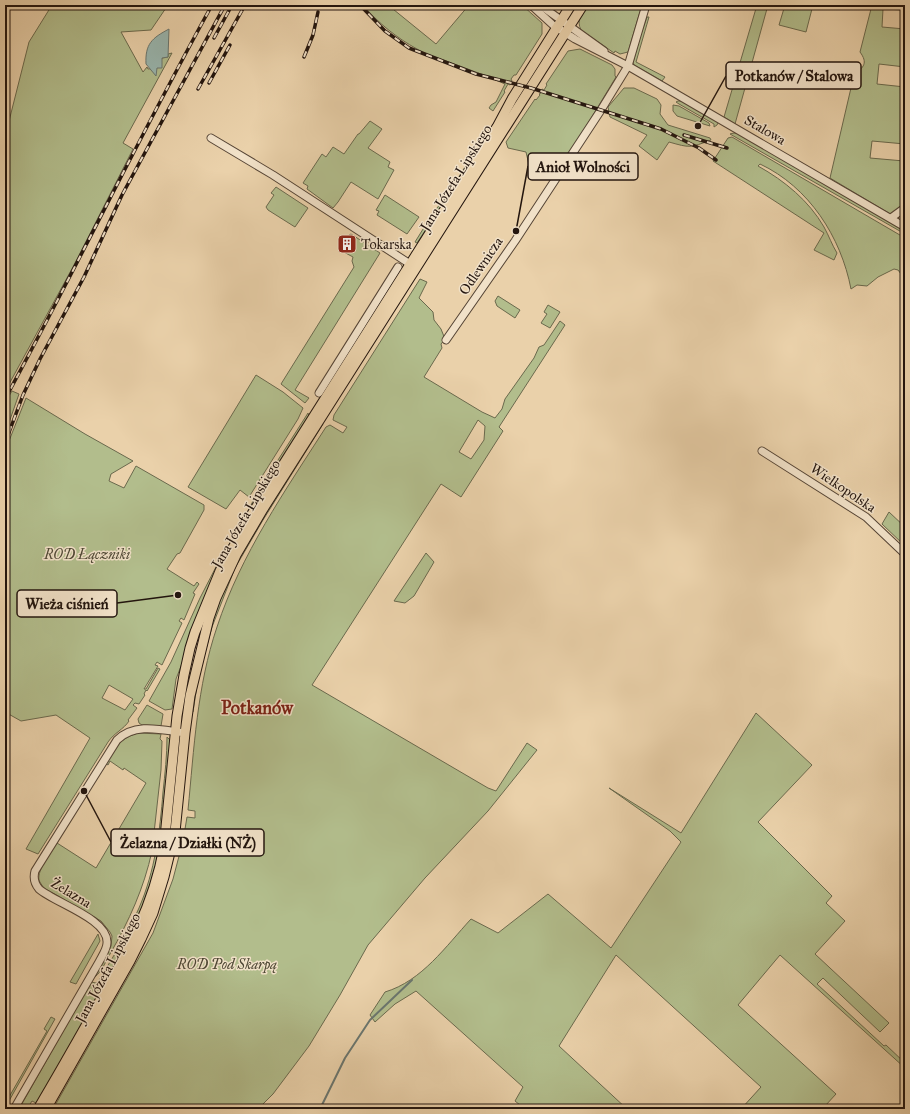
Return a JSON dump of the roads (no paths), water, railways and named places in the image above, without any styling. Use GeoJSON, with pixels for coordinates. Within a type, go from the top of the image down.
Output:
{"type":"FeatureCollection","features":[{"type":"Feature","properties":{"kind":"main road","name":"Jana Józefa Lipskiego"},"geometry":{"type":"LineString","coordinates":[[46,1109],[139,945],[153,913],[175,832],[185,733],[193,680],[208,618],[230,566],[252,527],[572,5]]}},
{"type":"Feature","properties":{"kind":"main road","name":"Jana Józefa Lipskiego"},"geometry":{"type":"LineString","coordinates":[[38,1109],[126,956],[146,913],[156,881],[164,847],[175,732],[182,682],[192,642],[212,590],[225,562],[255,509],[414,265],[519,108],[583,5]]}},
{"type":"Feature","properties":{"kind":"street","name":"Stalowa"},"geometry":{"type":"LineString","coordinates":[[531,5],[614,58],[905,226]]}},
{"type":"Feature","properties":{"kind":"street","name":"Stalowa"},"geometry":{"type":"LineString","coordinates":[[540,5],[559,24]]}},
{"type":"Feature","properties":{"kind":"street","name":"Odlewnicza"},"geometry":{"type":"LineString","coordinates":[[446,340],[515,240],[628,66],[646,5]]}},
{"type":"Feature","properties":{"kind":"street"},"geometry":{"type":"LineString","coordinates":[[614,58],[621,68],[622,76],[636,70]]}},
{"type":"Feature","properties":{"kind":"street"},"geometry":{"type":"LineString","coordinates":[[211,138],[273,175],[414,265]]}},
{"type":"Feature","properties":{"kind":"street"},"geometry":{"type":"LineString","coordinates":[[891,218],[902,210],[905,210]]}},
{"type":"Feature","properties":{"kind":"street"},"geometry":{"type":"LineString","coordinates":[[319,393],[398,267]]}},
{"type":"Feature","properties":{"kind":"street","name":"Wielkopolska"},"geometry":{"type":"LineString","coordinates":[[762,451],[866,517],[905,554]]}},
{"type":"Feature","properties":{"kind":"street","name":"Żelazna"},"geometry":{"type":"LineString","coordinates":[[14,1109],[104,953],[107,944],[106,936],[100,927],[39,890],[34,881],[35,870],[117,740],[128,732],[139,729],[185,733]]}},
{"type":"Feature","properties":{"kind":"water"},"geometry":{"type":"Polygon","coordinates":[[[169,29],[168,57],[162,58],[162,68],[157,68],[156,76],[146,64],[148,47],[158,35],[169,29]]]}},
{"type":"Feature","properties":{"kind":"waterway"},"geometry":{"type":"LineString","coordinates":[[320,1109],[345,1058],[370,1020],[412,980]]}},
{"type":"Feature","properties":{"kind":"railway"},"geometry":{"type":"LineString","coordinates":[[5,399],[159,103],[212,5]]}},
{"type":"Feature","properties":{"kind":"railway"},"geometry":{"type":"LineString","coordinates":[[5,443],[23,395],[40,359],[84,277],[122,195],[225,5]]}},
{"type":"Feature","properties":{"kind":"railway"},"geometry":{"type":"LineString","coordinates":[[214,38],[232,5]]}},
{"type":"Feature","properties":{"kind":"railway"},"geometry":{"type":"LineString","coordinates":[[198,89],[245,5]]}},
{"type":"Feature","properties":{"kind":"railway"},"geometry":{"type":"LineString","coordinates":[[360,5],[385,31],[409,48],[476,74],[531,88],[661,129],[699,148],[716,160]]}},
{"type":"Feature","properties":{"kind":"railway"},"geometry":{"type":"LineString","coordinates":[[304,57],[313,35],[318,12]]}},
{"type":"Feature","properties":{"kind":"railway"},"geometry":{"type":"LineString","coordinates":[[209,83],[230,45]]}},
{"type":"Feature","properties":{"kind":"railway"},"geometry":{"type":"LineString","coordinates":[[684,135],[727,148]]}},
{"type":"Feature","properties":{"kind":"place","name":"Potkanów / Stalowa"},"geometry":{"type":"Point","coordinates":[698,126]}},
{"type":"Feature","properties":{"kind":"place","name":"Anioł Wolności"},"geometry":{"type":"Point","coordinates":[516,231]}},
{"type":"Feature","properties":{"kind":"place","name":"Tokarska"},"geometry":{"type":"Point","coordinates":[347,244]}},
{"type":"Feature","properties":{"kind":"place","name":"Wieża ciśnień"},"geometry":{"type":"Point","coordinates":[178,595]}},
{"type":"Feature","properties":{"kind":"place","name":"Żelazna / Działki (NŻ)"},"geometry":{"type":"Point","coordinates":[84,791]}},
{"type":"Feature","properties":{"kind":"district","name":"Potkanów"},"geometry":{"type":"Point","coordinates":[257,708]}},
{"type":"Feature","properties":{"kind":"park label","name":"ROD Łączniki"},"geometry":{"type":"Point","coordinates":[87,554]}},
{"type":"Feature","properties":{"kind":"park label","name":"ROD Pod Skarpą"},"geometry":{"type":"Point","coordinates":[227,964]}}]}
